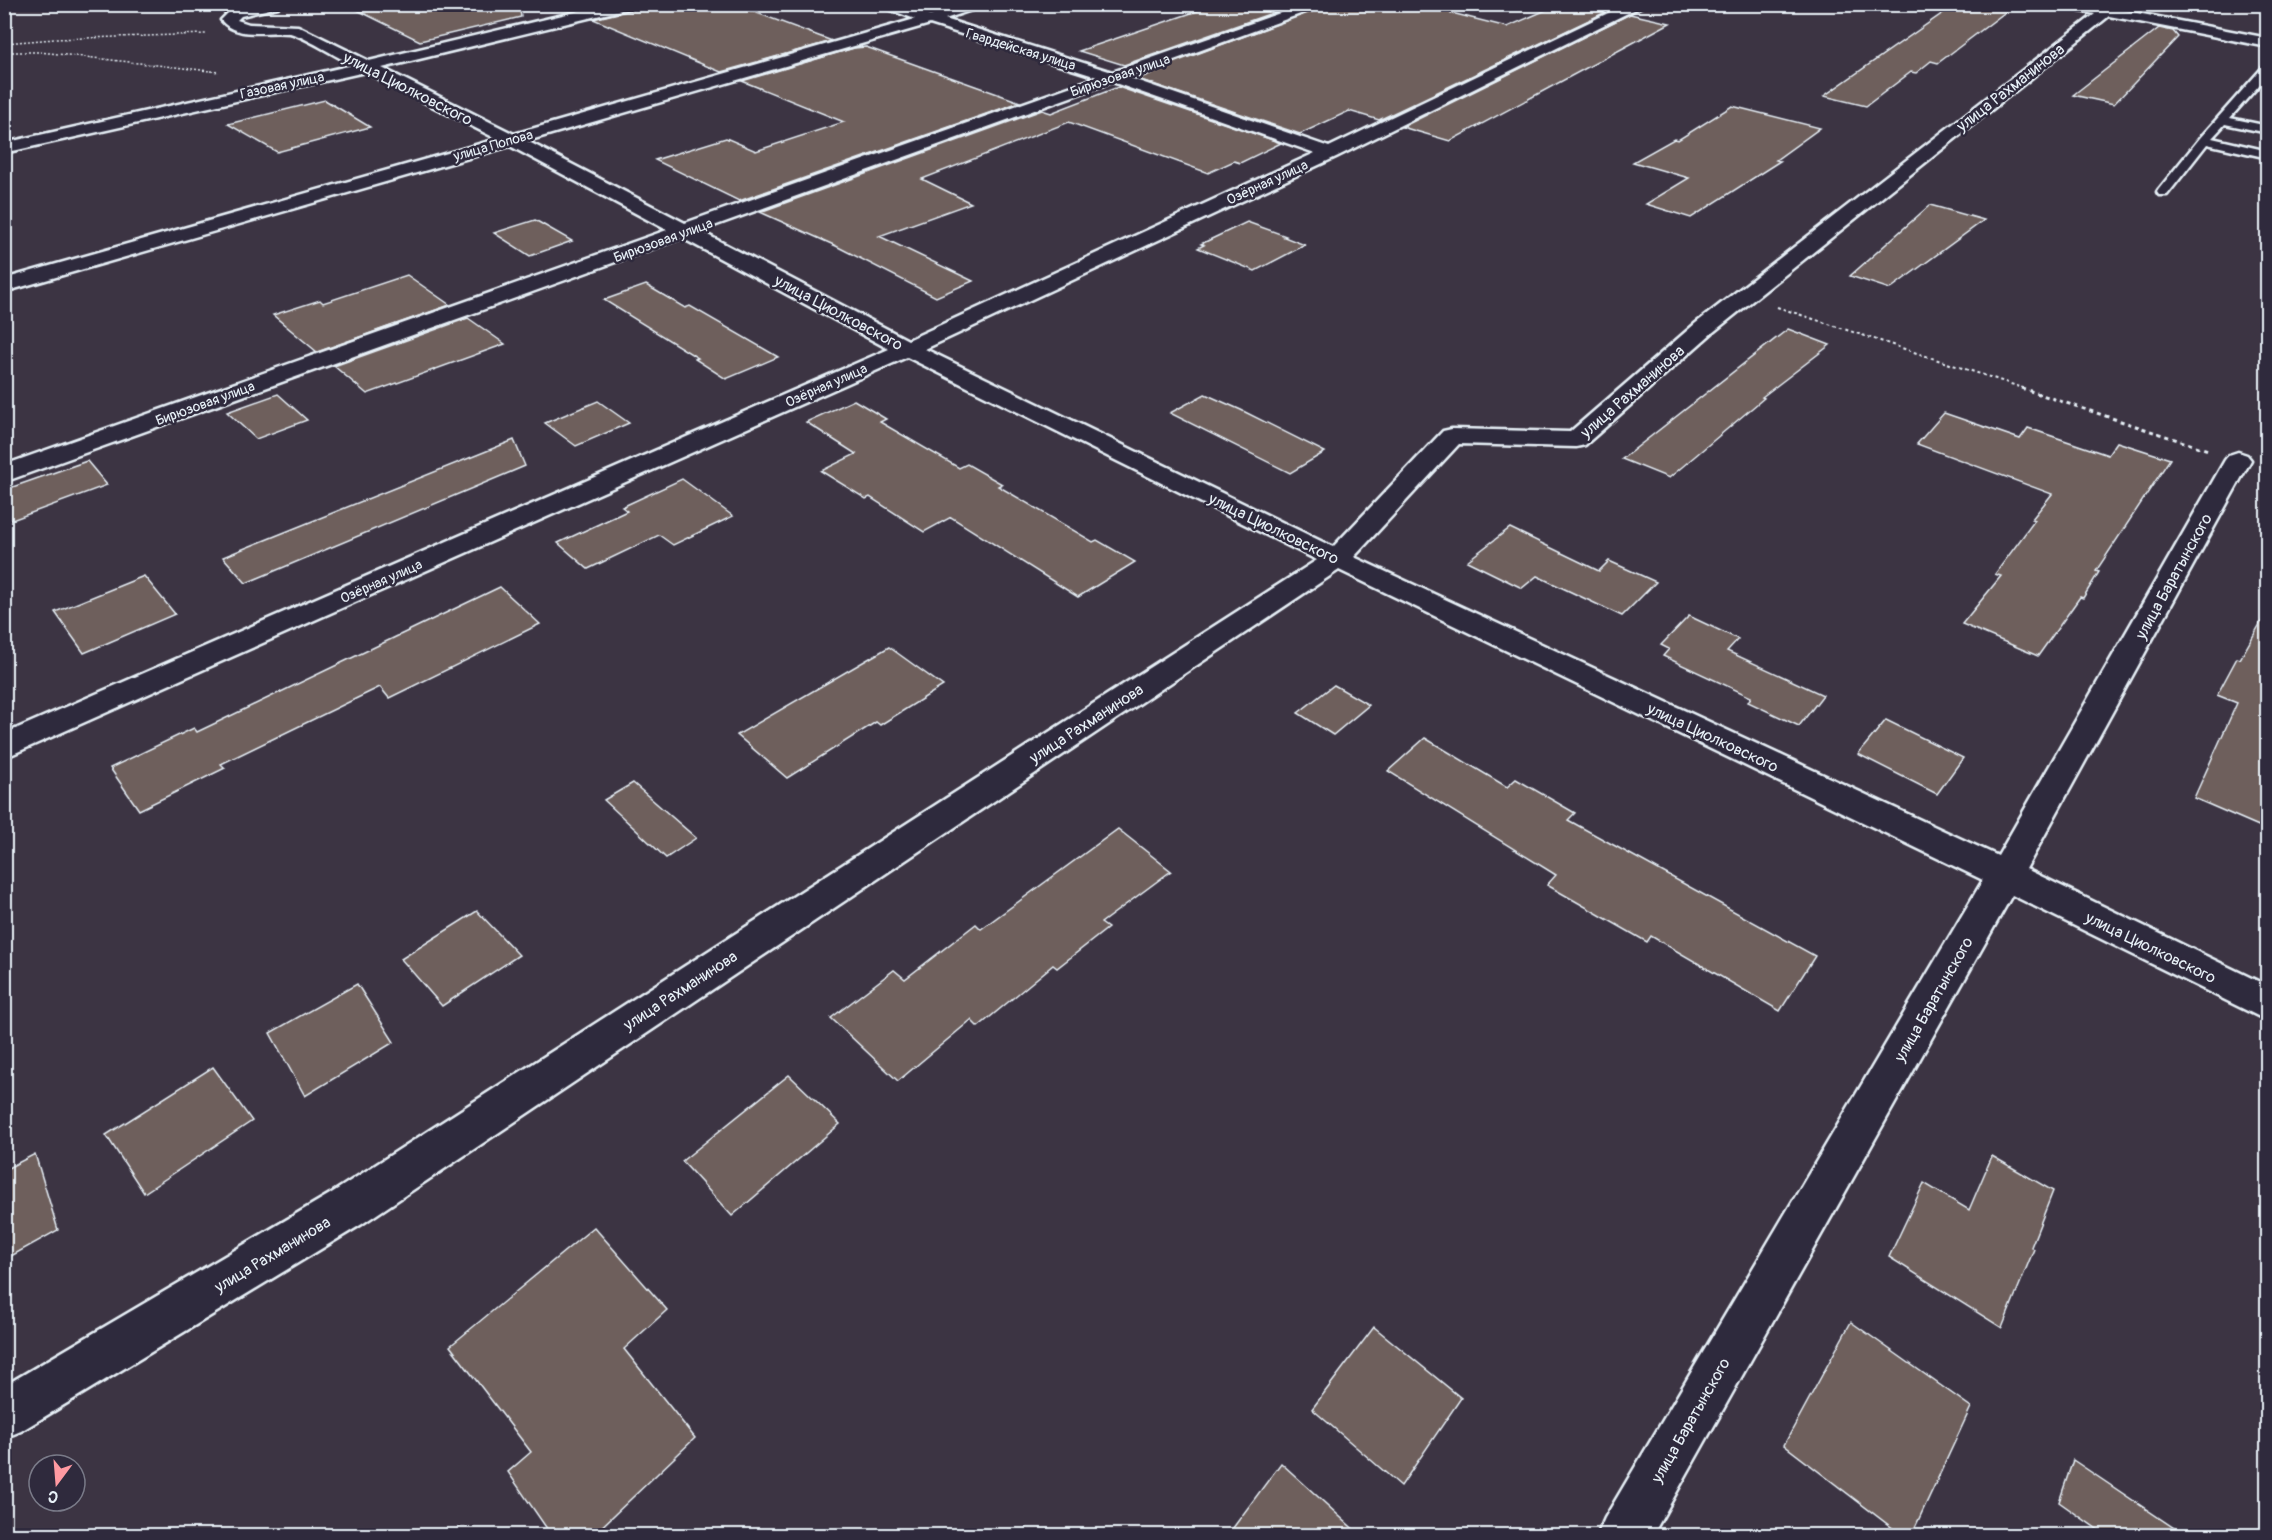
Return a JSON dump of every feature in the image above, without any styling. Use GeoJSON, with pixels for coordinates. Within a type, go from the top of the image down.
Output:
{"type":"FeatureCollection","features":[{"type":"Feature","properties":{"kind":"street"},"geometry":{"type":"LineString","coordinates":[[255,29],[231,23],[228,20],[236,13],[273,4]]}},
{"type":"Feature","properties":{"kind":"street","name":"Газовая улица"},"geometry":{"type":"LineString","coordinates":[[4,148],[365,67],[629,4]]}},
{"type":"Feature","properties":{"kind":"street","name":"Гвардейская улица"},"geometry":{"type":"LineString","coordinates":[[882,4],[1112,77],[1330,153]]}},
{"type":"Feature","properties":{"kind":"street","name":"улица Попова"},"geometry":{"type":"LineString","coordinates":[[4,286],[983,4]]}},
{"type":"Feature","properties":{"kind":"street","name":"Бирюзовая улица"},"geometry":{"type":"LineString","coordinates":[[4,474],[1321,4]]}},
{"type":"Feature","properties":{"kind":"street"},"geometry":{"type":"LineString","coordinates":[[2066,4],[2109,8],[2268,43]]}},
{"type":"Feature","properties":{"kind":"street","name":"Озёрная улица"},"geometry":{"type":"LineString","coordinates":[[4,747],[907,349],[1330,153],[1628,6]]}},
{"type":"Feature","properties":{"kind":"street","name":"улица Рахманинова"},"geometry":{"type":"LineString","coordinates":[[4,1414],[346,1209],[1337,559],[1452,436],[1576,440],[1704,328],[2109,8]]}},
{"type":"Feature","properties":{"kind":"street","name":"улица Циолковского"},"geometry":{"type":"LineString","coordinates":[[255,29],[293,29],[687,231],[907,349],[1337,559],[2005,875],[2268,1005]]}},
{"type":"Feature","properties":{"kind":"street","name":"улица Баратынского"},"geometry":{"type":"LineString","coordinates":[[1623,1536],[2005,875],[2238,460]]}},
{"type":"Feature","properties":{"kind":"lane"},"geometry":{"type":"LineString","coordinates":[[2163,192],[2204,140],[2268,68]]}},
{"type":"Feature","properties":{"kind":"lane"},"geometry":{"type":"LineString","coordinates":[[2223,120],[2268,130]]}},
{"type":"Feature","properties":{"kind":"lane"},"geometry":{"type":"LineString","coordinates":[[2204,140],[2268,154]]}},
{"type":"Feature","properties":{"kind":"path"},"geometry":{"type":"LineString","coordinates":[[4,43],[46,38],[151,38],[255,29]]}},
{"type":"Feature","properties":{"kind":"path"},"geometry":{"type":"LineString","coordinates":[[4,52],[40,52],[222,73]]}},
{"type":"Feature","properties":{"kind":"path"},"geometry":{"type":"LineString","coordinates":[[1745,297],[2238,460]]}},
{"type":"Feature","properties":{"kind":"building"},"geometry":{"type":"Polygon","coordinates":[[[345,4],[519,4],[521,17],[420,41],[345,4]]]}},
{"type":"Feature","properties":{"kind":"building"},"geometry":{"type":"Polygon","coordinates":[[[638,4],[733,4],[832,41],[721,72],[593,19],[635,9],[638,4]]]}},
{"type":"Feature","properties":{"kind":"building"},"geometry":{"type":"Polygon","coordinates":[[[1218,4],[1298,4],[1124,65],[1079,51],[1218,4]]]}},
{"type":"Feature","properties":{"kind":"building"},"geometry":{"type":"Polygon","coordinates":[[[1330,4],[1416,4],[1507,27],[1560,4],[1586,4],[1610,10],[1379,120],[1349,111],[1300,134],[1138,79],[1150,74],[1146,73],[1330,4]]]}},
{"type":"Feature","properties":{"kind":"building"},"geometry":{"type":"Polygon","coordinates":[[[1956,4],[2016,4],[1938,63],[1931,61],[1916,73],[1911,72],[1866,106],[1824,96],[1956,4]]]}},
{"type":"Feature","properties":{"kind":"building"},"geometry":{"type":"Polygon","coordinates":[[[1630,14],[1670,23],[1450,141],[1402,127],[1630,14]]]}},
{"type":"Feature","properties":{"kind":"building"},"geometry":{"type":"Polygon","coordinates":[[[2159,28],[2173,31],[2178,37],[2114,104],[2073,95],[2159,28]]]}},
{"type":"Feature","properties":{"kind":"building"},"geometry":{"type":"Polygon","coordinates":[[[866,47],[1020,102],[739,201],[655,160],[726,138],[756,151],[844,122],[742,81],[854,48],[866,47]]]}},
{"type":"Feature","properties":{"kind":"building"},"geometry":{"type":"Polygon","coordinates":[[[1118,87],[1281,143],[1240,163],[1234,161],[1208,173],[1069,122],[922,179],[971,203],[879,236],[973,281],[936,297],[836,246],[760,212],[1042,110],[1051,113],[1118,87]]]}},
{"type":"Feature","properties":{"kind":"building"},"geometry":{"type":"Polygon","coordinates":[[[325,100],[370,127],[277,152],[228,124],[325,100]]]}},
{"type":"Feature","properties":{"kind":"building"},"geometry":{"type":"Polygon","coordinates":[[[1732,106],[1820,128],[1776,160],[1780,161],[1691,218],[1646,204],[1689,178],[1633,162],[1674,139],[1678,140],[1732,106]]]}},
{"type":"Feature","properties":{"kind":"building"},"geometry":{"type":"Polygon","coordinates":[[[1930,205],[1984,220],[1890,289],[1850,276],[1930,205]]]}},
{"type":"Feature","properties":{"kind":"building"},"geometry":{"type":"Polygon","coordinates":[[[535,220],[572,241],[530,256],[494,233],[535,220]]]}},
{"type":"Feature","properties":{"kind":"building"},"geometry":{"type":"Polygon","coordinates":[[[1247,222],[1305,245],[1255,271],[1198,248],[1204,245],[1201,244],[1247,222]]]}},
{"type":"Feature","properties":{"kind":"building"},"geometry":{"type":"Polygon","coordinates":[[[407,275],[450,305],[317,352],[273,315],[320,300],[323,303],[407,275]]]}},
{"type":"Feature","properties":{"kind":"building"},"geometry":{"type":"Polygon","coordinates":[[[646,285],[685,308],[690,306],[778,357],[726,379],[695,359],[698,358],[604,300],[646,285]]]}},
{"type":"Feature","properties":{"kind":"building"},"geometry":{"type":"Polygon","coordinates":[[[468,318],[505,344],[367,394],[334,366],[468,318]]]}},
{"type":"Feature","properties":{"kind":"building"},"geometry":{"type":"Polygon","coordinates":[[[1788,329],[1830,345],[1762,397],[1764,398],[1669,478],[1622,459],[1788,329]]]}},
{"type":"Feature","properties":{"kind":"building"},"geometry":{"type":"Polygon","coordinates":[[[278,394],[307,420],[256,439],[227,412],[278,394]]]}},
{"type":"Feature","properties":{"kind":"building"},"geometry":{"type":"Polygon","coordinates":[[[1205,394],[1325,452],[1290,473],[1170,413],[1205,394]]]}},
{"type":"Feature","properties":{"kind":"building"},"geometry":{"type":"Polygon","coordinates":[[[854,400],[886,419],[880,422],[959,468],[967,464],[1002,484],[998,486],[1093,542],[1097,540],[1135,562],[1078,597],[951,517],[924,532],[870,497],[866,499],[821,471],[856,454],[806,422],[854,400]]]}},
{"type":"Feature","properties":{"kind":"building"},"geometry":{"type":"Polygon","coordinates":[[[598,401],[629,423],[576,446],[545,423],[598,401]]]}},
{"type":"Feature","properties":{"kind":"building"},"geometry":{"type":"Polygon","coordinates":[[[1944,413],[2020,439],[2028,428],[2108,455],[2117,442],[2170,459],[2096,571],[2099,572],[2083,598],[2080,597],[2038,656],[1962,624],[2001,576],[1995,574],[2052,494],[1917,444],[1944,413]]]}},
{"type":"Feature","properties":{"kind":"building"},"geometry":{"type":"Polygon","coordinates":[[[514,440],[525,466],[246,583],[223,557],[514,440]]]}},
{"type":"Feature","properties":{"kind":"building"},"geometry":{"type":"Polygon","coordinates":[[[87,461],[107,485],[4,523],[4,490],[87,461]]]}},
{"type":"Feature","properties":{"kind":"building"},"geometry":{"type":"Polygon","coordinates":[[[682,479],[733,516],[673,545],[659,535],[588,569],[558,543],[627,511],[622,507],[682,479]]]}},
{"type":"Feature","properties":{"kind":"building"},"geometry":{"type":"Polygon","coordinates":[[[1510,528],[1599,571],[1609,561],[1656,582],[1622,616],[1537,576],[1522,588],[1467,561],[1510,528]]]}},
{"type":"Feature","properties":{"kind":"building"},"geometry":{"type":"Polygon","coordinates":[[[144,576],[175,614],[84,653],[55,612],[144,576]]]}},
{"type":"Feature","properties":{"kind":"building"},"geometry":{"type":"Polygon","coordinates":[[[500,587],[540,624],[389,698],[380,687],[221,764],[225,768],[139,810],[110,768],[194,728],[197,732],[500,587]]]}},
{"type":"Feature","properties":{"kind":"building"},"geometry":{"type":"Polygon","coordinates":[[[2268,610],[2268,830],[2194,798],[2237,703],[2217,695],[2237,658],[2240,659],[2268,610]]]}},
{"type":"Feature","properties":{"kind":"building"},"geometry":{"type":"Polygon","coordinates":[[[1689,616],[1738,639],[1727,651],[1823,695],[1799,726],[1748,702],[1751,697],[1663,656],[1669,649],[1661,645],[1689,616]]]}},
{"type":"Feature","properties":{"kind":"building"},"geometry":{"type":"Polygon","coordinates":[[[889,647],[943,686],[880,725],[876,722],[787,778],[737,735],[889,647]]]}},
{"type":"Feature","properties":{"kind":"building"},"geometry":{"type":"Polygon","coordinates":[[[1334,685],[1369,705],[1333,735],[1298,713],[1334,685]]]}},
{"type":"Feature","properties":{"kind":"building"},"geometry":{"type":"Polygon","coordinates":[[[1886,720],[1963,758],[1937,794],[1858,754],[1886,720]]]}},
{"type":"Feature","properties":{"kind":"building"},"geometry":{"type":"Polygon","coordinates":[[[1425,738],[1507,787],[1516,779],[1575,813],[1568,820],[1815,956],[1780,1011],[1651,936],[1647,942],[1547,885],[1556,875],[1388,771],[1425,738]]]}},
{"type":"Feature","properties":{"kind":"building"},"geometry":{"type":"Polygon","coordinates":[[[633,783],[696,838],[666,858],[604,800],[633,783]]]}},
{"type":"Feature","properties":{"kind":"building"},"geometry":{"type":"Polygon","coordinates":[[[1118,829],[1171,871],[1101,923],[1108,928],[1057,968],[1053,965],[978,1027],[971,1020],[898,1081],[831,1018],[894,970],[905,979],[976,924],[981,929],[1118,829]]]}},
{"type":"Feature","properties":{"kind":"building"},"geometry":{"type":"Polygon","coordinates":[[[477,911],[519,955],[442,1006],[401,959],[477,911]]]}},
{"type":"Feature","properties":{"kind":"building"},"geometry":{"type":"Polygon","coordinates":[[[357,984],[394,1042],[305,1096],[270,1033],[357,984]]]}},
{"type":"Feature","properties":{"kind":"building"},"geometry":{"type":"Polygon","coordinates":[[[213,1067],[252,1121],[144,1193],[106,1135],[213,1067]]]}},
{"type":"Feature","properties":{"kind":"building"},"geometry":{"type":"Polygon","coordinates":[[[789,1075],[840,1124],[732,1216],[682,1161],[789,1075]]]}},
{"type":"Feature","properties":{"kind":"building"},"geometry":{"type":"Polygon","coordinates":[[[35,1154],[58,1230],[4,1260],[4,1170],[35,1154]]]}},
{"type":"Feature","properties":{"kind":"building"},"geometry":{"type":"Polygon","coordinates":[[[1992,1156],[2053,1191],[2031,1247],[2034,1249],[2002,1328],[1889,1257],[1924,1183],[1969,1210],[1992,1156]]]}},
{"type":"Feature","properties":{"kind":"building"},"geometry":{"type":"Polygon","coordinates":[[[594,1227],[667,1310],[624,1349],[695,1438],[592,1536],[552,1536],[508,1472],[531,1452],[450,1346],[594,1227]]]}},
{"type":"Feature","properties":{"kind":"building"},"geometry":{"type":"Polygon","coordinates":[[[1851,1322],[1971,1407],[1911,1536],[1903,1536],[1784,1445],[1851,1322]]]}},
{"type":"Feature","properties":{"kind":"building"},"geometry":{"type":"Polygon","coordinates":[[[1374,1327],[1461,1398],[1401,1486],[1312,1409],[1374,1327]]]}},
{"type":"Feature","properties":{"kind":"building"},"geometry":{"type":"Polygon","coordinates":[[[2073,1460],[2186,1536],[2107,1536],[2059,1502],[2073,1460]]]}},
{"type":"Feature","properties":{"kind":"building"},"geometry":{"type":"Polygon","coordinates":[[[1281,1463],[1361,1536],[1227,1536],[1281,1463]]]}}]}
